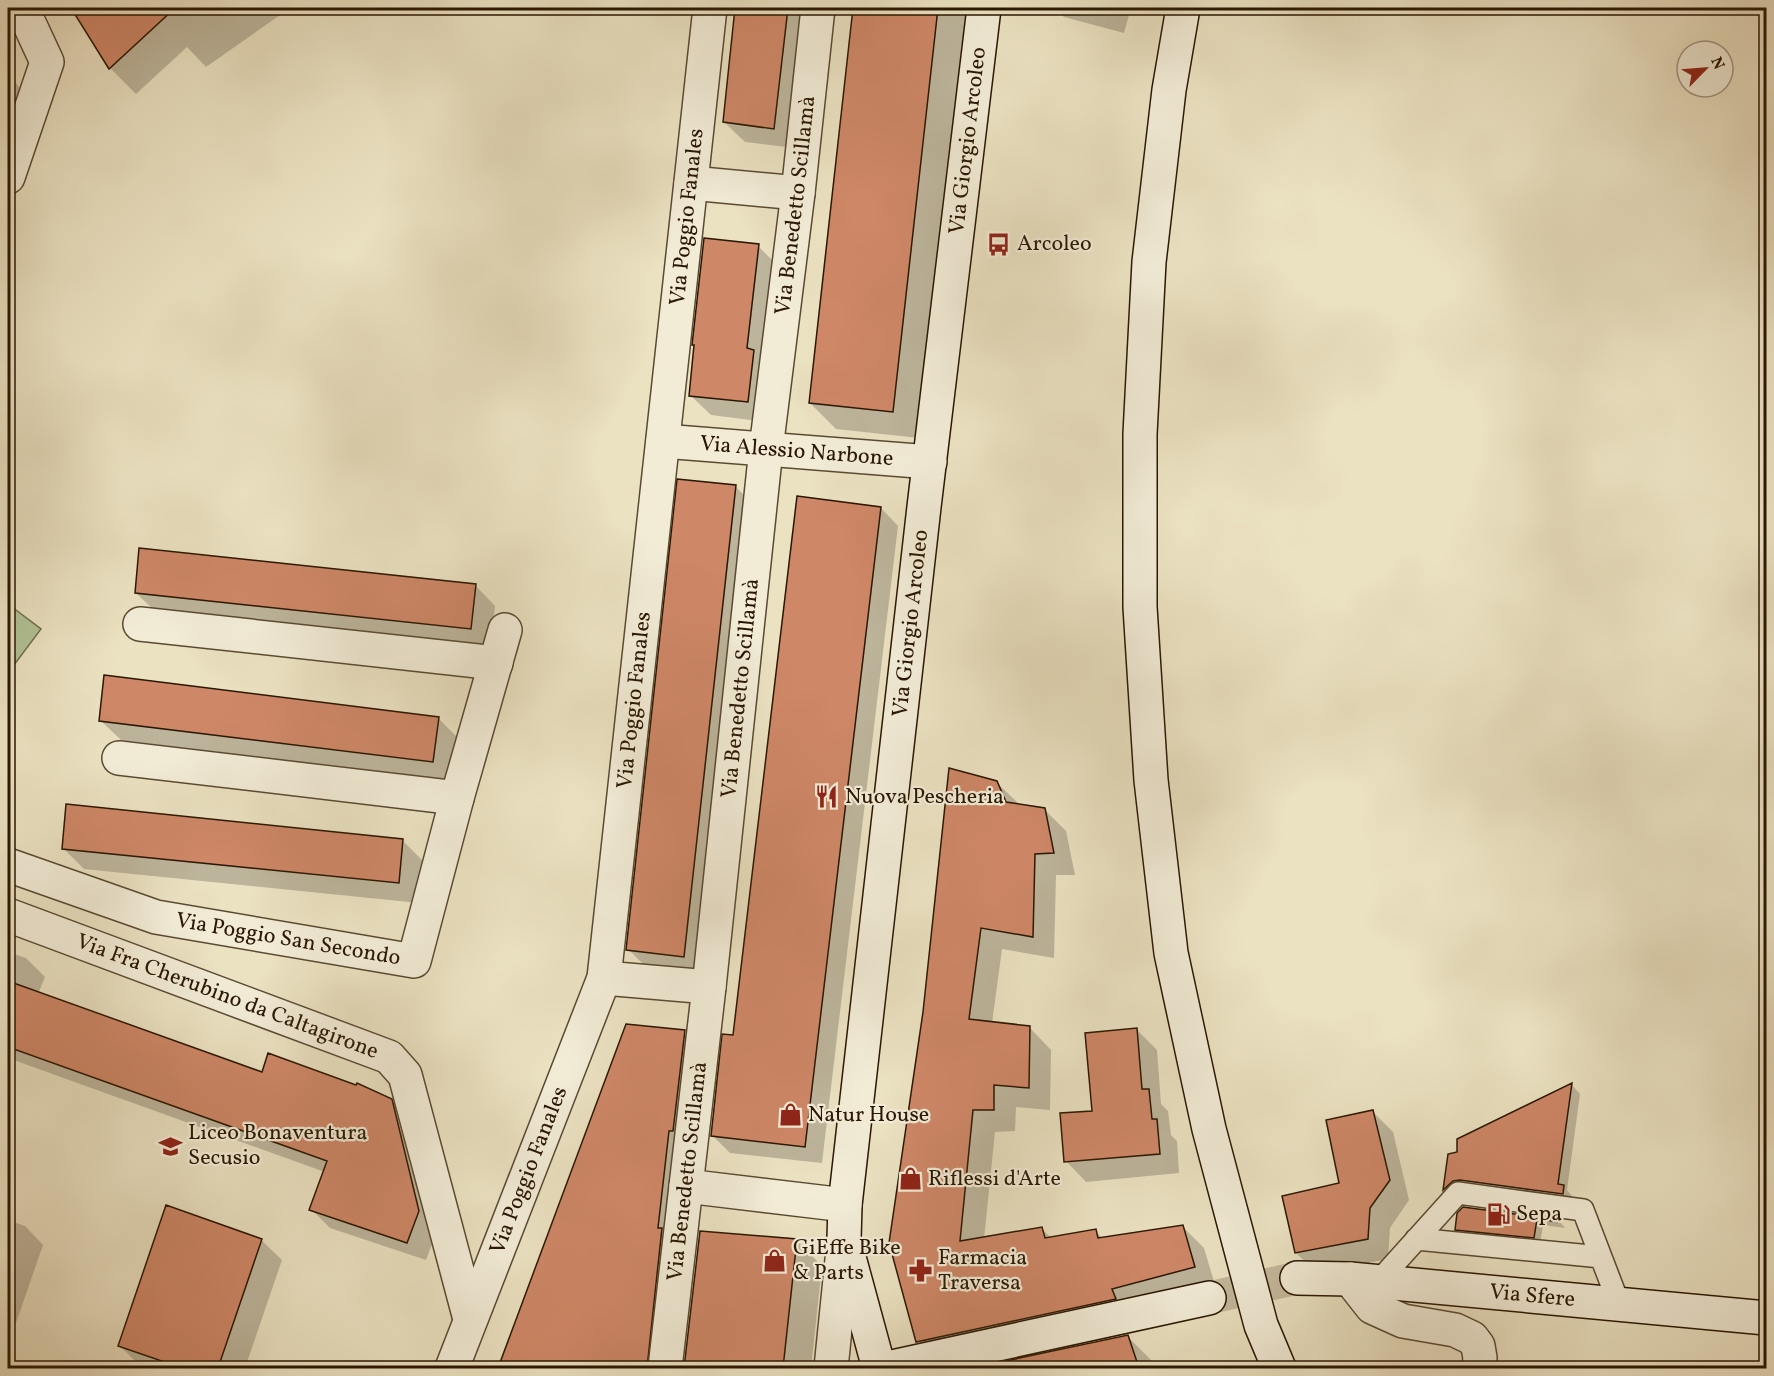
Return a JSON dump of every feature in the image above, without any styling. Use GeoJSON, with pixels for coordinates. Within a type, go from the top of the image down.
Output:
{"type":"FeatureCollection","features":[{"type":"Feature","properties":{"kind":"street"},"geometry":{"type":"LineString","coordinates":[[8,177],[47,62],[22,8]]}},
{"type":"Feature","properties":{"kind":"street","name":"Via Poggio Fanales"},"geometry":{"type":"LineString","coordinates":[[452,1368],[604,978],[710,8]]}},
{"type":"Feature","properties":{"kind":"street","name":"Via Benedetto Scillamà"},"geometry":{"type":"LineString","coordinates":[[664,1368],[709,987],[766,449],[798,193],[818,8]]}},
{"type":"Feature","properties":{"kind":"street","name":"Via Giorgio Arcoleo"},"geometry":{"type":"LineString","coordinates":[[831,1368],[846,1205],[984,8]]}},
{"type":"Feature","properties":{"kind":"street"},"geometry":{"type":"LineString","coordinates":[[1183,8],[1169,90],[1149,262],[1140,434],[1140,607],[1151,780],[1172,953],[1209,1129],[1262,1325],[1279,1368]]}},
{"type":"Feature","properties":{"kind":"street"},"geometry":{"type":"LineString","coordinates":[[691,183],[798,193]]}},
{"type":"Feature","properties":{"kind":"street","name":"Via Alessio Narbone"},"geometry":{"type":"LineString","coordinates":[[663,441],[930,462]]}},
{"type":"Feature","properties":{"kind":"street"},"geometry":{"type":"LineString","coordinates":[[140,624],[496,663]]}},
{"type":"Feature","properties":{"kind":"street","name":"Via Poggio San Secondo"},"geometry":{"type":"LineString","coordinates":[[8,865],[156,917],[414,961],[505,630]]}},
{"type":"Feature","properties":{"kind":"street"},"geometry":{"type":"LineString","coordinates":[[119,758],[457,798]]}},
{"type":"Feature","properties":{"kind":"street","name":"Via Fra Cherubino da Caltagirone"},"geometry":{"type":"LineString","coordinates":[[8,915],[389,1057],[405,1075],[470,1319]]}},
{"type":"Feature","properties":{"kind":"street"},"geometry":{"type":"LineString","coordinates":[[604,978],[709,987]]}},
{"type":"Feature","properties":{"kind":"street"},"geometry":{"type":"LineString","coordinates":[[686,1186],[846,1205]]}},
{"type":"Feature","properties":{"kind":"street","name":"Via Giorgio Arcoleo"},"geometry":{"type":"LineString","coordinates":[[844,1239],[879,1368]]}},
{"type":"Feature","properties":{"kind":"street","name":"Via Sfere"},"geometry":{"type":"LineString","coordinates":[[1298,1278],[1364,1280],[1767,1318]]}},
{"type":"Feature","properties":{"kind":"street"},"geometry":{"type":"LineString","coordinates":[[1364,1280],[1372,1307],[1403,1321],[1455,1330],[1472,1338],[1478,1346],[1479,1368]]}},
{"type":"Feature","properties":{"kind":"street"},"geometry":{"type":"LineString","coordinates":[[887,1368],[1209,1298]]}},
{"type":"Feature","properties":{"kind":"lane"},"geometry":{"type":"LineString","coordinates":[[1364,1280],[1416,1239],[1458,1193],[1583,1210],[1619,1304]]}},
{"type":"Feature","properties":{"kind":"lane"},"geometry":{"type":"LineString","coordinates":[[1416,1239],[1601,1257]]}},
{"type":"Feature","properties":{"kind":"green space"},"geometry":{"type":"Polygon","coordinates":[[[8,604],[41,629],[8,673],[8,604]]]}},
{"type":"Feature","properties":{"kind":"building"},"geometry":{"type":"Polygon","coordinates":[[[71,8],[175,8],[109,69],[71,8]]]}},
{"type":"Feature","properties":{"kind":"building"},"geometry":{"type":"Polygon","coordinates":[[[735,8],[788,8],[774,129],[723,122],[735,8]]]}},
{"type":"Feature","properties":{"kind":"building"},"geometry":{"type":"Polygon","coordinates":[[[853,8],[938,8],[893,412],[809,403],[853,8]]]}},
{"type":"Feature","properties":{"kind":"building"},"geometry":{"type":"Polygon","coordinates":[[[704,238],[759,244],[747,348],[754,350],[748,402],[689,396],[694,345],[692,345],[704,238]]]}},
{"type":"Feature","properties":{"kind":"building"},"geometry":{"type":"Polygon","coordinates":[[[677,479],[736,485],[684,957],[626,950],[677,479]]]}},
{"type":"Feature","properties":{"kind":"building"},"geometry":{"type":"Polygon","coordinates":[[[797,496],[881,507],[805,1147],[711,1136],[722,1034],[733,1035],[797,496]]]}},
{"type":"Feature","properties":{"kind":"building"},"geometry":{"type":"Polygon","coordinates":[[[139,548],[476,584],[471,629],[135,593],[139,548]]]}},
{"type":"Feature","properties":{"kind":"building"},"geometry":{"type":"Polygon","coordinates":[[[104,675],[439,717],[433,762],[99,721],[104,675]]]}},
{"type":"Feature","properties":{"kind":"building"},"geometry":{"type":"Polygon","coordinates":[[[949,768],[997,781],[1006,802],[1045,808],[1054,853],[1035,854],[1033,937],[981,928],[969,1019],[1030,1026],[1029,1088],[994,1085],[994,1110],[973,1110],[960,1241],[1042,1227],[1045,1238],[1096,1229],[1098,1238],[1183,1225],[1195,1267],[1112,1289],[1116,1299],[916,1342],[889,1243],[923,1012],[949,768]]]}},
{"type":"Feature","properties":{"kind":"building"},"geometry":{"type":"Polygon","coordinates":[[[66,804],[403,839],[399,883],[62,849],[66,804]]]}},
{"type":"Feature","properties":{"kind":"building"},"geometry":{"type":"Polygon","coordinates":[[[8,981],[262,1072],[268,1053],[356,1085],[357,1083],[392,1099],[419,1211],[407,1243],[309,1210],[327,1161],[8,1047],[8,981]]]}},
{"type":"Feature","properties":{"kind":"building"},"geometry":{"type":"Polygon","coordinates":[[[626,1024],[685,1030],[673,1131],[669,1131],[658,1228],[662,1228],[647,1368],[498,1368],[626,1024]]]}},
{"type":"Feature","properties":{"kind":"building"},"geometry":{"type":"Polygon","coordinates":[[[1137,1028],[1142,1089],[1149,1089],[1152,1119],[1157,1119],[1160,1154],[1064,1162],[1060,1113],[1092,1111],[1085,1033],[1137,1028]]]}},
{"type":"Feature","properties":{"kind":"building"},"geometry":{"type":"Polygon","coordinates":[[[1572,1083],[1558,1184],[1564,1185],[1563,1194],[1460,1180],[1453,1181],[1443,1190],[1448,1154],[1457,1152],[1457,1139],[1572,1083]]]}},
{"type":"Feature","properties":{"kind":"building"},"geometry":{"type":"Polygon","coordinates":[[[1373,1110],[1390,1180],[1370,1208],[1368,1239],[1295,1253],[1282,1196],[1339,1183],[1326,1120],[1373,1110]]]}},
{"type":"Feature","properties":{"kind":"building"},"geometry":{"type":"Polygon","coordinates":[[[166,1205],[262,1239],[218,1368],[182,1368],[118,1346],[166,1205]]]}},
{"type":"Feature","properties":{"kind":"building"},"geometry":{"type":"Polygon","coordinates":[[[1463,1207],[1560,1220],[1559,1222],[1537,1219],[1534,1238],[1455,1230],[1457,1213],[1463,1207]]]}},
{"type":"Feature","properties":{"kind":"building"},"geometry":{"type":"Polygon","coordinates":[[[700,1231],[797,1239],[783,1368],[684,1368],[700,1231]]]}},
{"type":"Feature","properties":{"kind":"building"},"geometry":{"type":"Polygon","coordinates":[[[1128,1335],[1139,1368],[973,1368],[1128,1335]]]}},
{"type":"Feature","properties":{"kind":"tunnel"},"geometry":{"type":"LineString","coordinates":[[1209,1298],[1297,1278]]}},
{"type":"Feature","properties":{"kind":"place","name":"Arcoleo"},"geometry":{"type":"Point","coordinates":[999,244]}},
{"type":"Feature","properties":{"kind":"place","name":"Nuova Pescheria"},"geometry":{"type":"Point","coordinates":[827,797]}},
{"type":"Feature","properties":{"kind":"place","name":"Natur House"},"geometry":{"type":"Point","coordinates":[790,1115]}},
{"type":"Feature","properties":{"kind":"place","name":"Liceo Bonaventura Secusio"},"geometry":{"type":"Point","coordinates":[170,1146]}},
{"type":"Feature","properties":{"kind":"place","name":"Riflessi d'Arte"},"geometry":{"type":"Point","coordinates":[910,1179]}},
{"type":"Feature","properties":{"kind":"place","name":"Sepa"},"geometry":{"type":"Point","coordinates":[1498,1214]}},
{"type":"Feature","properties":{"kind":"place","name":"GiEffe Bike & Parts"},"geometry":{"type":"Point","coordinates":[775,1261]}},
{"type":"Feature","properties":{"kind":"place","name":"Farmacia Traversa"},"geometry":{"type":"Point","coordinates":[920,1271]}}]}
